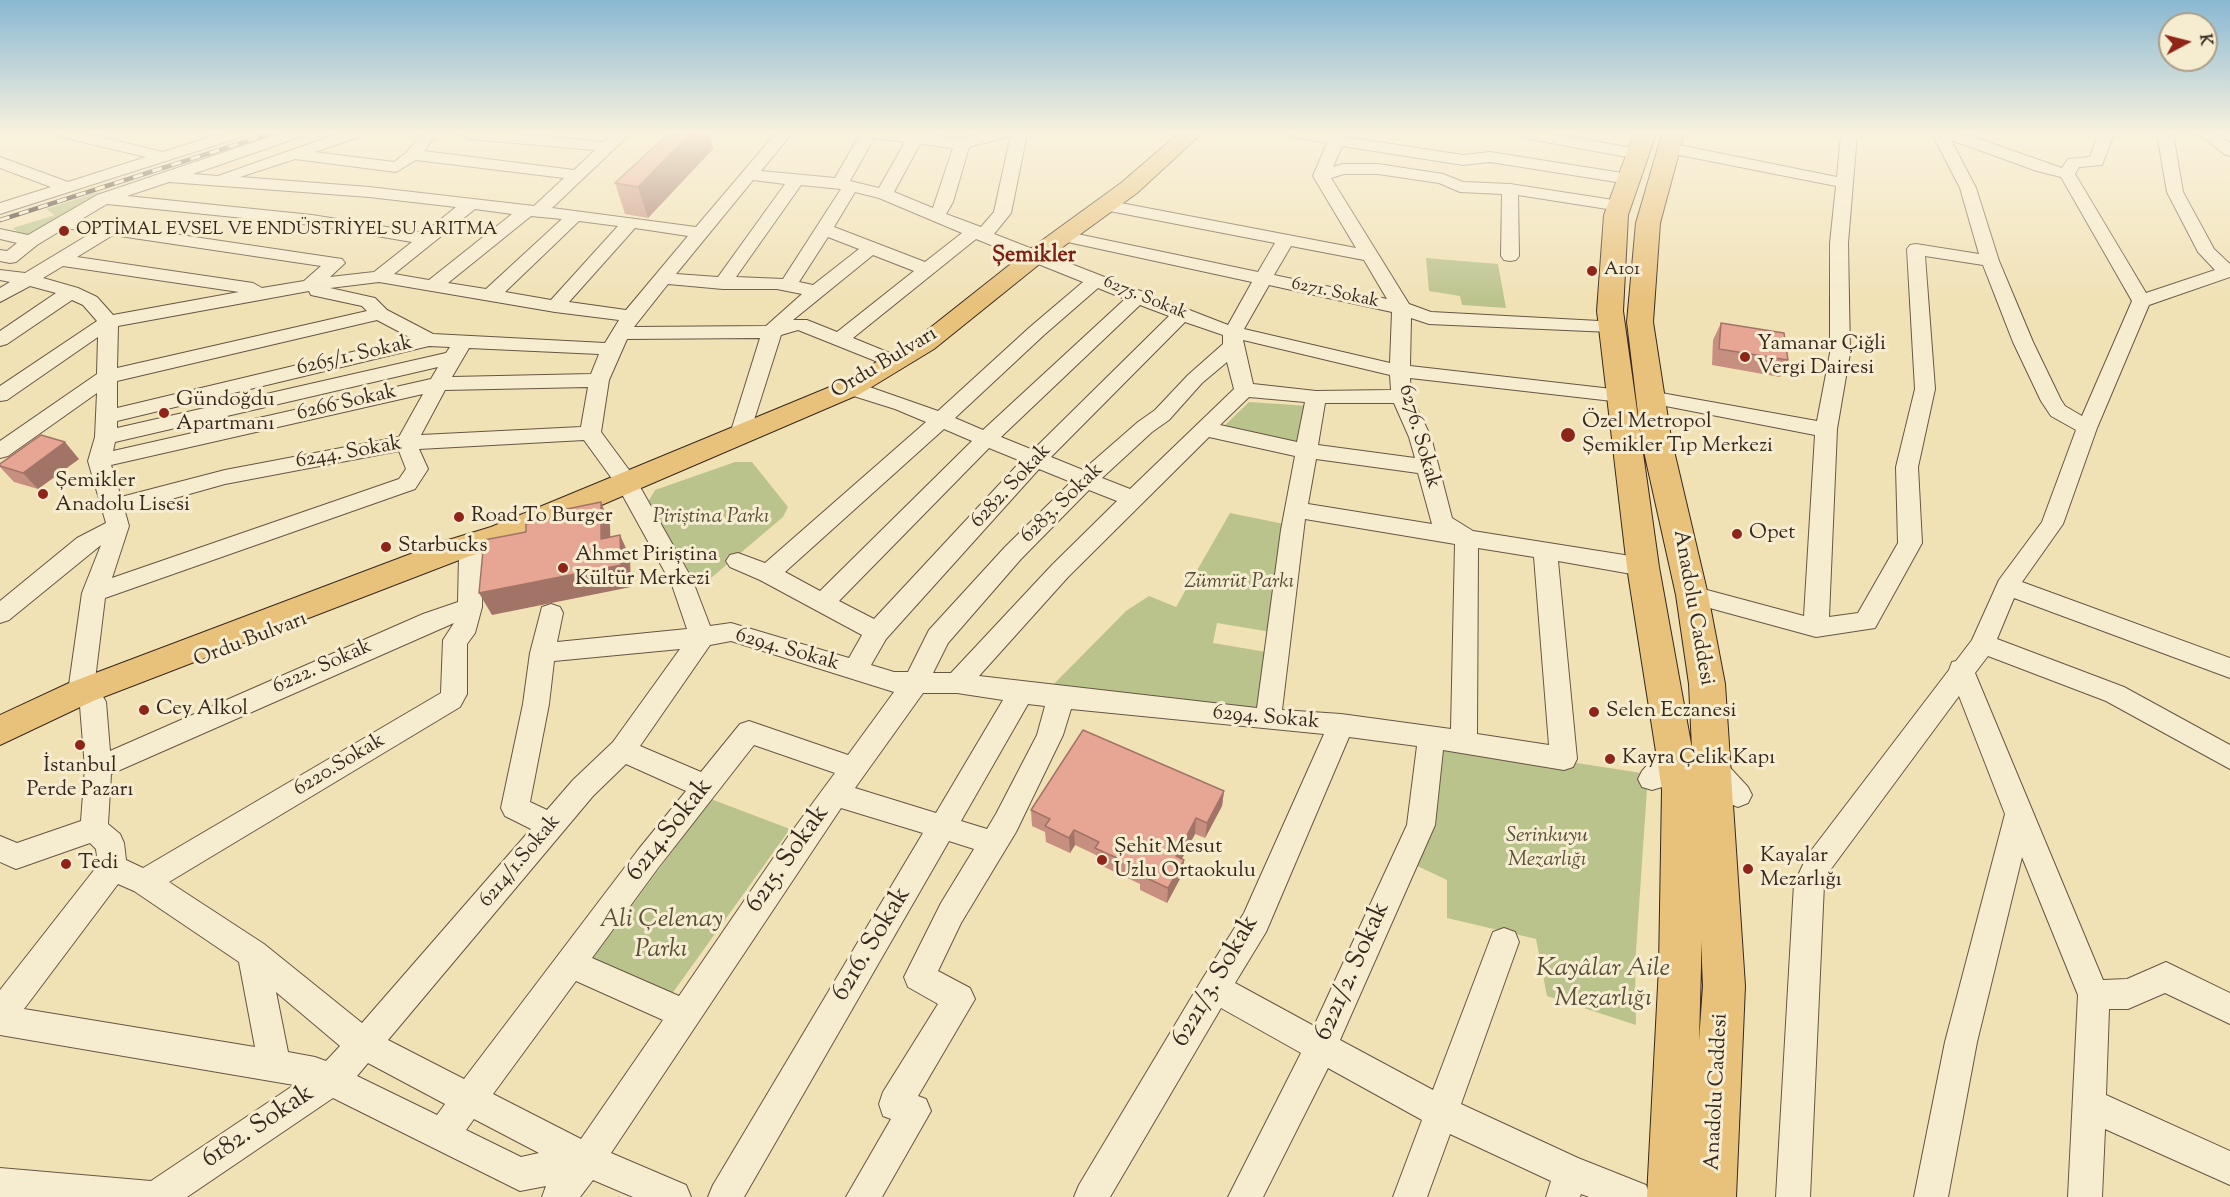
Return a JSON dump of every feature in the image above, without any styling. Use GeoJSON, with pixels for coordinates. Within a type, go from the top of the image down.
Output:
{"type":"FeatureCollection","features":[{"type":"Feature","properties":{"kind":"highway","name":"Anadolu Caddesi"},"geometry":{"type":"LineString","coordinates":[[1632,190],[1616,223],[1611,327],[1636,396],[1656,438],[1692,595],[1707,684],[1724,986],[1712,1197]]}},
{"type":"Feature","properties":{"kind":"highway","name":"Anadolu Caddesi"},"geometry":{"type":"LineString","coordinates":[[1647,190],[1648,222],[1636,396],[1643,567],[1681,790],[1680,956],[1671,1197]]}},
{"type":"Feature","properties":{"kind":"main road","name":"Ordu Bulvarı"},"geometry":{"type":"LineString","coordinates":[[0,731],[456,549],[502,535],[851,388],[926,344],[1034,257],[1123,190]]}},
{"type":"Feature","properties":{"kind":"main road","name":"Ordu Bulvarı"},"geometry":{"type":"LineString","coordinates":[[0,750],[87,697],[471,556],[502,535]]}},
{"type":"Feature","properties":{"kind":"street"},"geometry":{"type":"LineString","coordinates":[[0,209],[57,190]]}},
{"type":"Feature","properties":{"kind":"street"},"geometry":{"type":"LineString","coordinates":[[94,829],[98,768],[87,697],[94,593],[114,542],[115,516],[99,461],[105,427],[108,322],[90,301],[71,292],[28,279],[2,265],[31,241],[103,199],[130,190]]}},
{"type":"Feature","properties":{"kind":"street"},"geometry":{"type":"LineString","coordinates":[[176,208],[201,190]]}},
{"type":"Feature","properties":{"kind":"street"},"geometry":{"type":"LineString","coordinates":[[339,190],[575,216],[613,213],[631,222],[699,233]]}},
{"type":"Feature","properties":{"kind":"street"},"geometry":{"type":"LineString","coordinates":[[433,286],[559,190]]}},
{"type":"Feature","properties":{"kind":"street"},"geometry":{"type":"LineString","coordinates":[[702,637],[684,585],[627,483],[590,433],[599,380],[621,333],[699,233],[736,190]]}},
{"type":"Feature","properties":{"kind":"street"},"geometry":{"type":"LineString","coordinates":[[723,283],[788,190]]}},
{"type":"Feature","properties":{"kind":"street"},"geometry":{"type":"LineString","coordinates":[[788,285],[824,230],[844,190]]}},
{"type":"Feature","properties":{"kind":"street","name":"6275. Sokak"},"geometry":{"type":"LineString","coordinates":[[867,190],[884,194],[980,232],[1034,257],[1182,314],[1233,339],[1400,370],[1636,396],[1826,430]]}},
{"type":"Feature","properties":{"kind":"street"},"geometry":{"type":"LineString","coordinates":[[884,194],[886,190]]}},
{"type":"Feature","properties":{"kind":"street"},"geometry":{"type":"LineString","coordinates":[[937,215],[945,202],[949,190]]}},
{"type":"Feature","properties":{"kind":"street"},"geometry":{"type":"LineString","coordinates":[[839,339],[926,269],[980,232],[1002,213],[1007,190]]}},
{"type":"Feature","properties":{"kind":"street"},"geometry":{"type":"LineString","coordinates":[[1330,190],[1402,308]]}},
{"type":"Feature","properties":{"kind":"street"},"geometry":{"type":"LineString","coordinates":[[1509,190],[1510,256]]}},
{"type":"Feature","properties":{"kind":"street"},"geometry":{"type":"LineString","coordinates":[[1816,628],[1826,430],[1840,353],[1839,243],[1843,190]]}},
{"type":"Feature","properties":{"kind":"street"},"geometry":{"type":"LineString","coordinates":[[1969,190],[1990,261],[2023,342],[2051,401],[2058,411],[2086,429]]}},
{"type":"Feature","properties":{"kind":"street"},"geometry":{"type":"LineString","coordinates":[[2076,190],[2140,301]]}},
{"type":"Feature","properties":{"kind":"street"},"geometry":{"type":"LineString","coordinates":[[2175,190],[2206,252],[2229,271]]}},
{"type":"Feature","properties":{"kind":"street"},"geometry":{"type":"LineString","coordinates":[[103,199],[312,220],[429,238]]}},
{"type":"Feature","properties":{"kind":"street"},"geometry":{"type":"LineString","coordinates":[[379,277],[472,203]]}},
{"type":"Feature","properties":{"kind":"street"},"geometry":{"type":"LineString","coordinates":[[1105,205],[1371,256]]}},
{"type":"Feature","properties":{"kind":"street"},"geometry":{"type":"LineString","coordinates":[[491,295],[575,216]]}},
{"type":"Feature","properties":{"kind":"street"},"geometry":{"type":"LineString","coordinates":[[555,306],[631,222]]}},
{"type":"Feature","properties":{"kind":"street"},"geometry":{"type":"LineString","coordinates":[[65,223],[336,263],[310,285]]}},
{"type":"Feature","properties":{"kind":"street"},"geometry":{"type":"LineString","coordinates":[[0,296],[109,230]]}},
{"type":"Feature","properties":{"kind":"street"},"geometry":{"type":"LineString","coordinates":[[824,230],[926,269]]}},
{"type":"Feature","properties":{"kind":"street"},"geometry":{"type":"LineString","coordinates":[[0,234],[31,241]]}},
{"type":"Feature","properties":{"kind":"street","name":"6271. Sokak"},"geometry":{"type":"LineString","coordinates":[[1063,236],[1402,308],[1429,318],[1611,327]]}},
{"type":"Feature","properties":{"kind":"street"},"geometry":{"type":"LineString","coordinates":[[1244,390],[1233,339],[1262,279],[1285,240]]}},
{"type":"Feature","properties":{"kind":"street"},"geometry":{"type":"LineString","coordinates":[[741,434],[772,331],[872,247]]}},
{"type":"Feature","properties":{"kind":"street"},"geometry":{"type":"LineString","coordinates":[[1692,595],[1816,628],[1866,621],[1910,543],[1907,467],[1925,389],[1916,249],[1990,261]]}},
{"type":"Feature","properties":{"kind":"street"},"geometry":{"type":"LineString","coordinates":[[60,260],[274,291]]}},
{"type":"Feature","properties":{"kind":"street"},"geometry":{"type":"LineString","coordinates":[[1793,1197],[1809,884],[1817,865],[1983,644],[2007,586],[2052,524],[2086,429],[2140,301],[2229,271]]}},
{"type":"Feature","properties":{"kind":"street"},"geometry":{"type":"LineString","coordinates":[[0,395],[108,322],[310,285],[379,277],[555,306],[621,333],[772,331],[800,324],[895,362]]}},
{"type":"Feature","properties":{"kind":"street"},"geometry":{"type":"LineString","coordinates":[[663,278],[723,283],[777,283],[817,292]]}},
{"type":"Feature","properties":{"kind":"street"},"geometry":{"type":"LineString","coordinates":[[768,574],[941,420],[1036,331],[1097,280]]}},
{"type":"Feature","properties":{"kind":"street"},"geometry":{"type":"LineString","coordinates":[[310,285],[312,290],[368,302],[380,314],[429,340]]}},
{"type":"Feature","properties":{"kind":"street"},"geometry":{"type":"LineString","coordinates":[[0,340],[71,292]]}},
{"type":"Feature","properties":{"kind":"street"},"geometry":{"type":"LineString","coordinates":[[822,603],[986,439],[1138,297]]}},
{"type":"Feature","properties":{"kind":"street","name":"6276. Sokak"},"geometry":{"type":"LineString","coordinates":[[1402,308],[1401,396],[1420,436],[1442,522],[1467,538],[1643,567]]}},
{"type":"Feature","properties":{"kind":"street"},"geometry":{"type":"LineString","coordinates":[[0,451],[106,377],[380,314]]}},
{"type":"Feature","properties":{"kind":"street","name":"6282. Sokak"},"geometry":{"type":"LineString","coordinates":[[855,670],[877,632],[1036,459],[1182,314]]}},
{"type":"Feature","properties":{"kind":"street","name":"6265/1. Sokak"},"geometry":{"type":"LineString","coordinates":[[105,427],[429,340],[458,350],[621,333]]}},
{"type":"Feature","properties":{"kind":"street","name":"6283. Sokak"},"geometry":{"type":"LineString","coordinates":[[916,682],[938,637],[1012,553],[1086,480],[1145,427],[1162,415],[1233,339]]}},
{"type":"Feature","properties":{"kind":"street"},"geometry":{"type":"LineString","coordinates":[[105,427],[458,350]]}},
{"type":"Feature","properties":{"kind":"street"},"geometry":{"type":"LineString","coordinates":[[94,593],[406,484],[417,469],[406,443],[458,350]]}},
{"type":"Feature","properties":{"kind":"street","name":"6266 Sokak"},"geometry":{"type":"LineString","coordinates":[[99,461],[439,384],[599,380]]}},
{"type":"Feature","properties":{"kind":"street"},"geometry":{"type":"LineString","coordinates":[[851,388],[941,420],[1133,499]]}},
{"type":"Feature","properties":{"kind":"street"},"geometry":{"type":"LineString","coordinates":[[1244,390],[1316,397],[1401,396]]}},
{"type":"Feature","properties":{"kind":"street"},"geometry":{"type":"LineString","coordinates":[[957,683],[1060,571],[1244,390]]}},
{"type":"Feature","properties":{"kind":"street"},"geometry":{"type":"LineString","coordinates":[[1268,720],[1296,510],[1316,397]]}},
{"type":"Feature","properties":{"kind":"street"},"geometry":{"type":"LineString","coordinates":[[1205,429],[1306,451],[1428,467]]}},
{"type":"Feature","properties":{"kind":"street","name":"6244. Sokak"},"geometry":{"type":"LineString","coordinates":[[0,614],[85,544],[115,516],[225,477],[406,443],[590,433]]}},
{"type":"Feature","properties":{"kind":"street"},"geometry":{"type":"LineString","coordinates":[[1296,510],[1467,538],[1464,742]]}},
{"type":"Feature","properties":{"kind":"street","name":"6294. Sokak"},"geometry":{"type":"LineString","coordinates":[[542,653],[731,632],[894,682],[957,683],[1021,693],[1268,720],[1341,725],[1564,759],[1545,551]]}},
{"type":"Feature","properties":{"kind":"street"},"geometry":{"type":"LineString","coordinates":[[470,607],[471,556]]}},
{"type":"Feature","properties":{"kind":"street"},"geometry":{"type":"LineString","coordinates":[[738,561],[768,574],[877,632]]}},
{"type":"Feature","properties":{"kind":"street"},"geometry":{"type":"LineString","coordinates":[[2007,586],[2230,668]]}},
{"type":"Feature","properties":{"kind":"street","name":"6222. Sokak"},"geometry":{"type":"LineString","coordinates":[[98,768],[432,621],[470,607]]}},
{"type":"Feature","properties":{"kind":"street","name":"6220.Sokak"},"geometry":{"type":"LineString","coordinates":[[144,882],[451,700],[454,694],[455,640],[463,633],[470,607]]}},
{"type":"Feature","properties":{"kind":"street"},"geometry":{"type":"LineString","coordinates":[[551,613],[515,808],[552,825]]}},
{"type":"Feature","properties":{"kind":"street","name":"6214/1.Sokak"},"geometry":{"type":"LineString","coordinates":[[331,1080],[583,788],[622,750],[702,637]]}},
{"type":"Feature","properties":{"kind":"street"},"geometry":{"type":"LineString","coordinates":[[1983,644],[2115,694],[2230,758]]}},
{"type":"Feature","properties":{"kind":"street"},"geometry":{"type":"LineString","coordinates":[[1962,669],[2094,994],[2085,1197]]}},
{"type":"Feature","properties":{"kind":"street","name":"6215. Sokak"},"geometry":{"type":"LineString","coordinates":[[559,1197],[587,1160],[797,847],[916,682]]}},
{"type":"Feature","properties":{"kind":"street","name":"6216. Sokak"},"geometry":{"type":"LineString","coordinates":[[725,1197],[1021,693]]}},
{"type":"Feature","properties":{"kind":"street"},"geometry":{"type":"LineString","coordinates":[[863,1197],[914,1111],[895,1104],[959,999],[919,977],[951,913],[994,843],[1050,735],[1061,697]]}},
{"type":"Feature","properties":{"kind":"street","name":"6221/3. Sokak"},"geometry":{"type":"LineString","coordinates":[[1091,1197],[1255,922],[1341,725]]}},
{"type":"Feature","properties":{"kind":"street","name":"6214.Sokak"},"geometry":{"type":"LineString","coordinates":[[442,1135],[570,963],[749,732],[854,768]]}},
{"type":"Feature","properties":{"kind":"street","name":"6221/2. Sokak"},"geometry":{"type":"LineString","coordinates":[[1245,1197],[1320,1047],[1421,825],[1431,737]]}},
{"type":"Feature","properties":{"kind":"street"},"geometry":{"type":"LineString","coordinates":[[622,750],[706,787]]}},
{"type":"Feature","properties":{"kind":"street"},"geometry":{"type":"LineString","coordinates":[[1652,779],[1676,751]]}},
{"type":"Feature","properties":{"kind":"street"},"geometry":{"type":"LineString","coordinates":[[1712,767],[1738,795]]}},
{"type":"Feature","properties":{"kind":"street"},"geometry":{"type":"LineString","coordinates":[[835,794],[994,843]]}},
{"type":"Feature","properties":{"kind":"street"},"geometry":{"type":"LineString","coordinates":[[1931,1197],[1961,1042],[2019,814]]}},
{"type":"Feature","properties":{"kind":"street"},"geometry":{"type":"LineString","coordinates":[[5,859],[94,829]]}},
{"type":"Feature","properties":{"kind":"street"},"geometry":{"type":"LineString","coordinates":[[0,1015],[113,868],[110,843],[94,829]]}},
{"type":"Feature","properties":{"kind":"street"},"geometry":{"type":"LineString","coordinates":[[113,868],[144,882],[253,954],[363,1044],[587,1160],[674,1197]]}},
{"type":"Feature","properties":{"kind":"street"},"geometry":{"type":"LineString","coordinates":[[1410,1197],[1504,942]]}},
{"type":"Feature","properties":{"kind":"street"},"geometry":{"type":"LineString","coordinates":[[253,954],[275,1066]]}},
{"type":"Feature","properties":{"kind":"street"},"geometry":{"type":"LineString","coordinates":[[570,963],[685,1014]]}},
{"type":"Feature","properties":{"kind":"street"},"geometry":{"type":"LineString","coordinates":[[2094,994],[2128,994],[2166,977],[2230,1009]]}},
{"type":"Feature","properties":{"kind":"street"},"geometry":{"type":"LineString","coordinates":[[1214,988],[1442,1113],[1567,1185],[1634,1197]]}},
{"type":"Feature","properties":{"kind":"street"},"geometry":{"type":"LineString","coordinates":[[0,1020],[315,1073],[520,1173],[587,1160]]}},
{"type":"Feature","properties":{"kind":"street","name":"6182. Sokak"},"geometry":{"type":"LineString","coordinates":[[0,1185],[141,1197],[331,1080]]}},
{"type":"Feature","properties":{"kind":"street"},"geometry":{"type":"LineString","coordinates":[[2088,1104],[2230,1168]]}},
{"type":"Feature","properties":{"kind":"green space"},"geometry":{"type":"Polygon","coordinates":[[[101,191],[42,232],[22,236],[13,228],[55,215],[46,209],[101,191]]]}},
{"type":"Feature","properties":{"kind":"green space"},"geometry":{"type":"Polygon","coordinates":[[[1426,258],[1498,264],[1506,308],[1462,305],[1460,296],[1429,291],[1426,258]]]}},
{"type":"Feature","properties":{"kind":"green space"},"geometry":{"type":"Polygon","coordinates":[[[1249,402],[1309,406],[1303,444],[1221,429],[1249,402]]]}},
{"type":"Feature","properties":{"kind":"green space","name":"Piriştina Parkı"},"geometry":{"type":"Polygon","coordinates":[[[735,462],[752,462],[788,507],[783,517],[711,578],[693,578],[648,502],[655,490],[735,462]]]}},
{"type":"Feature","properties":{"kind":"green space","name":"Zümrüt Parkı"},"geometry":{"type":"Polygon","coordinates":[[[1230,513],[1289,525],[1277,633],[1217,623],[1213,643],[1272,653],[1261,714],[1046,692],[1126,611],[1149,596],[1176,607],[1230,513]]]}},
{"type":"Feature","properties":{"kind":"green space","name":"Serinkuyu Mezarlığı"},"geometry":{"type":"Polygon","coordinates":[[[1434,741],[1648,774],[1635,966],[1636,1025],[1547,996],[1536,939],[1447,918],[1447,880],[1411,863],[1434,741]]]}},
{"type":"Feature","properties":{"kind":"green space","name":"Ali Çelenay Parkı"},"geometry":{"type":"Polygon","coordinates":[[[711,799],[790,829],[669,998],[590,962],[711,799]]]}},
{"type":"Feature","properties":{"kind":"building"},"geometry":{"type":"Polygon","coordinates":[[[1721,323],[1784,333],[1788,360],[1719,349],[1721,323]]]}},
{"type":"Feature","properties":{"kind":"building"},"geometry":{"type":"Polygon","coordinates":[[[41,435],[65,442],[23,473],[0,466],[0,464],[41,435]]]}},
{"type":"Feature","properties":{"kind":"building"},"geometry":{"type":"Polygon","coordinates":[[[601,502],[601,539],[620,535],[621,565],[479,593],[484,540],[526,532],[526,524],[567,516],[567,509],[601,502]]]}},
{"type":"Feature","properties":{"kind":"building","name":"Şehit Mesut Uzlu Ortaokulu"},"geometry":{"type":"Polygon","coordinates":[[[1083,730],[1224,791],[1207,823],[1196,818],[1176,856],[1184,860],[1168,888],[1140,875],[1143,870],[1095,848],[1099,842],[1074,830],[1069,838],[1045,826],[1050,819],[1031,810],[1083,730]]]}},
{"type":"Feature","properties":{"kind":"railway"},"geometry":{"type":"LineString","coordinates":[[0,220],[94,190]]}},
{"type":"Feature","properties":{"kind":"place","name":"OPTİMAL EVSEL VE ENDÜSTRİYEL SU ARITMA"},"geometry":{"type":"Point","coordinates":[64,231]}},
{"type":"Feature","properties":{"kind":"place","name":"A101"},"geometry":{"type":"Point","coordinates":[1592,271]}},
{"type":"Feature","properties":{"kind":"place","name":"Yamanar Çiğli Vergi Dairesi"},"geometry":{"type":"Point","coordinates":[1745,357]}},
{"type":"Feature","properties":{"kind":"place","name":"Gündoğdu Apartmanı"},"geometry":{"type":"Point","coordinates":[164,413]}},
{"type":"Feature","properties":{"kind":"place","name":"Özel Metropol Şemikler Tıp Merkezi"},"geometry":{"type":"Point","coordinates":[1568,435]}},
{"type":"Feature","properties":{"kind":"place","name":"Şemikler Anadolu Lisesi"},"geometry":{"type":"Point","coordinates":[43,494]}},
{"type":"Feature","properties":{"kind":"place","name":"Road To Burger"},"geometry":{"type":"Point","coordinates":[459,517]}},
{"type":"Feature","properties":{"kind":"place","name":"Opet"},"geometry":{"type":"Point","coordinates":[1737,534]}},
{"type":"Feature","properties":{"kind":"place","name":"Starbucks"},"geometry":{"type":"Point","coordinates":[386,547]}},
{"type":"Feature","properties":{"kind":"place","name":"Ahmet Piriştina Kültür Merkezi"},"geometry":{"type":"Point","coordinates":[563,568]}},
{"type":"Feature","properties":{"kind":"place","name":"Cey Alkol"},"geometry":{"type":"Point","coordinates":[144,710]}},
{"type":"Feature","properties":{"kind":"place","name":"Selen Eczanesi"},"geometry":{"type":"Point","coordinates":[1594,712]}},
{"type":"Feature","properties":{"kind":"place","name":"İstanbul Perde Pazarı"},"geometry":{"type":"Point","coordinates":[80,745]}},
{"type":"Feature","properties":{"kind":"place","name":"Kayra Çelik Kapı"},"geometry":{"type":"Point","coordinates":[1610,759]}},
{"type":"Feature","properties":{"kind":"place","name":"Şehit Mesut Uzlu Ortaokulu"},"geometry":{"type":"Point","coordinates":[1102,860]}},
{"type":"Feature","properties":{"kind":"place","name":"Tedi"},"geometry":{"type":"Point","coordinates":[66,864]}},
{"type":"Feature","properties":{"kind":"place","name":"Kayalar Mezarlığı"},"geometry":{"type":"Point","coordinates":[1748,869]}},
{"type":"Feature","properties":{"kind":"district","name":"Şemikler"},"geometry":{"type":"Point","coordinates":[1034,257]}},
{"type":"Feature","properties":{"kind":"park label","name":"Kayâlar Aile Mezarlığı"},"geometry":{"type":"Point","coordinates":[1603,986]}}]}
